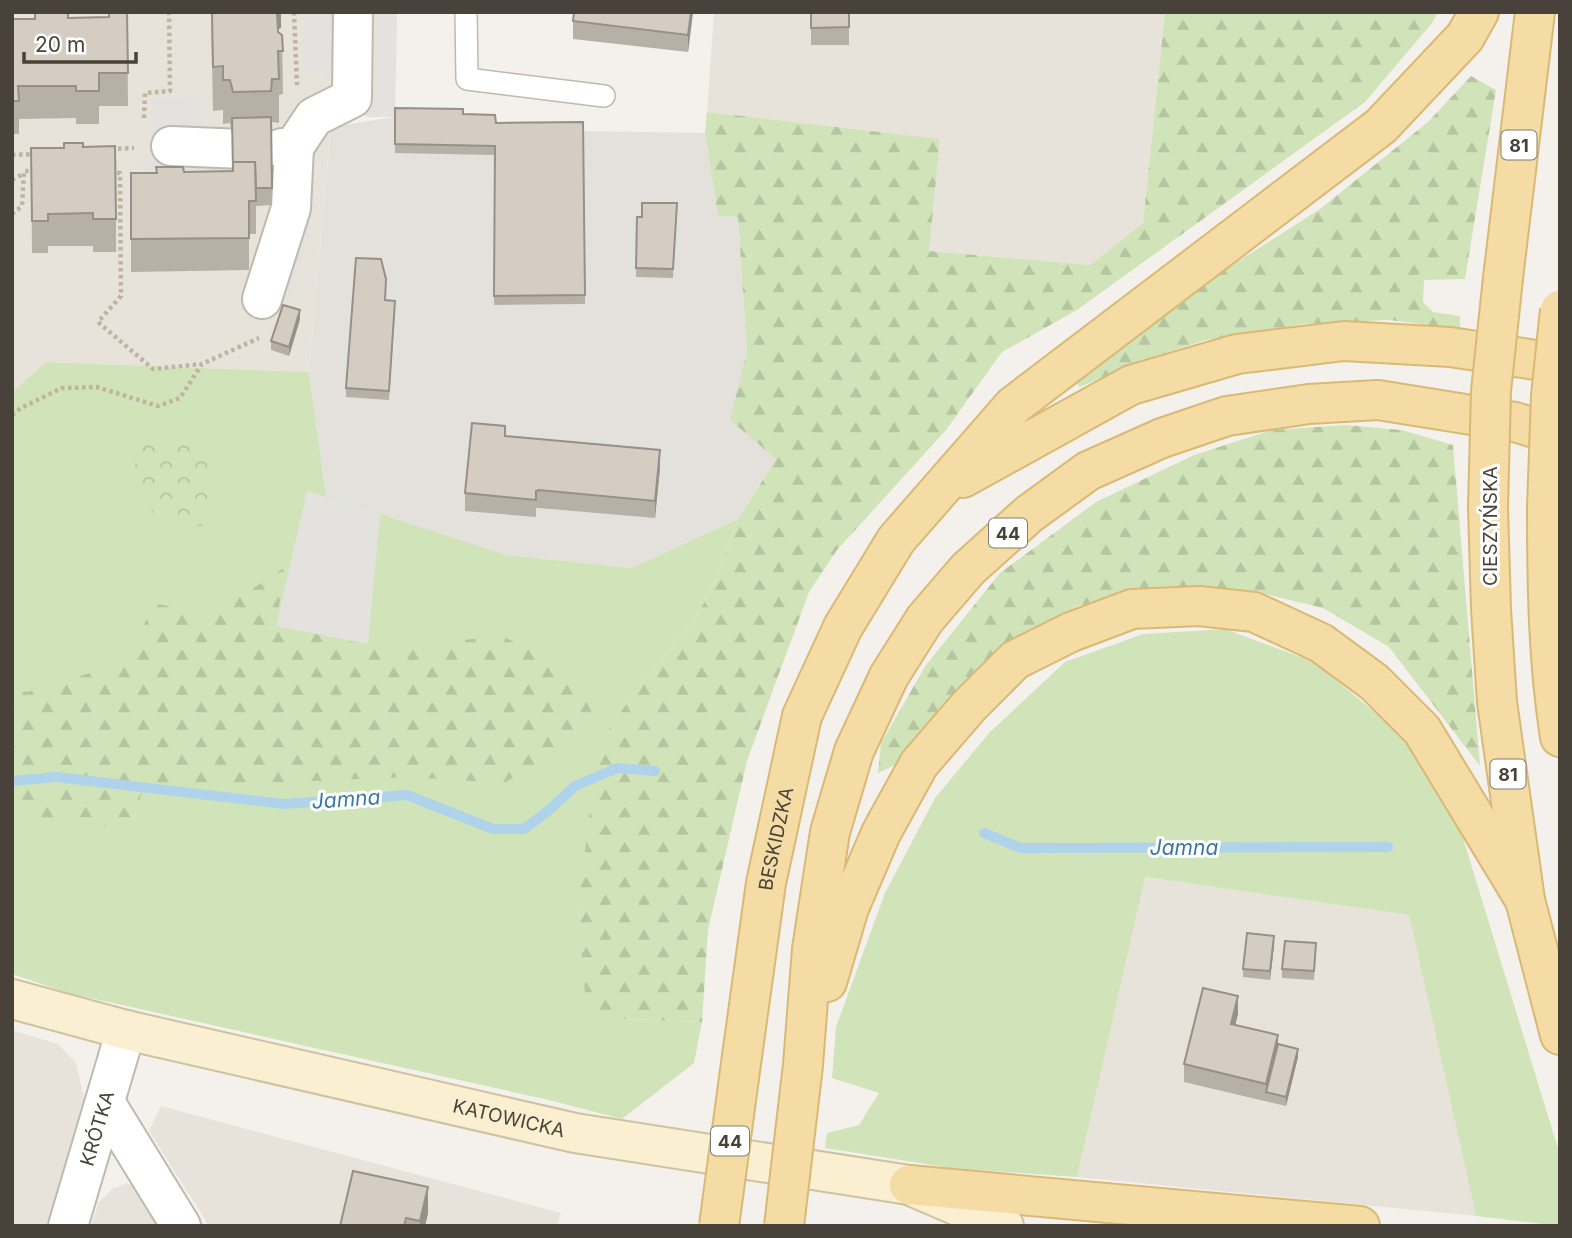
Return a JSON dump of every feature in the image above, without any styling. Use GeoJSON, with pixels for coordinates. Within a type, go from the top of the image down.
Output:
{"type":"FeatureCollection","features":[{"type":"Feature","properties":{"kind":"main road","name":"44"},"geometry":{"type":"LineString","coordinates":[[942,490],[1013,406],[1381,126],[1465,37],[1479,12]]}},
{"type":"Feature","properties":{"kind":"main road","name":"CIESZYŃSKA"},"geometry":{"type":"LineString","coordinates":[[1535,12],[1491,391],[1488,507],[1497,702],[1525,900],[1560,1035]]}},
{"type":"Feature","properties":{"kind":"main road"},"geometry":{"type":"LineString","coordinates":[[1560,310],[1551,396],[1546,603],[1560,737]]}},
{"type":"Feature","properties":{"kind":"main road"},"geometry":{"type":"LineString","coordinates":[[942,490],[1131,384],[1237,354],[1344,341],[1450,347],[1542,361],[1560,368]]}},
{"type":"Feature","properties":{"kind":"main road","name":"44"},"geometry":{"type":"LineString","coordinates":[[784,1226],[803,1065],[813,949],[830,832],[853,751],[889,676],[925,619],[968,569],[1029,514],[1088,471],[1162,438],[1227,416],[1309,404],[1378,400],[1514,422],[1560,436]]}},
{"type":"Feature","properties":{"kind":"main road","name":"BESKIDZKA"},"geometry":{"type":"LineString","coordinates":[[719,1226],[765,883],[802,716],[843,627],[896,540],[942,490]]}},
{"type":"Feature","properties":{"kind":"main road"},"geometry":{"type":"LineString","coordinates":[[803,1065],[849,908],[881,833],[919,764],[969,706],[1015,660],[1071,632],[1132,609],[1199,607],[1254,612],[1321,643],[1374,682],[1422,730],[1525,900]]}},
{"type":"Feature","properties":{"kind":"main road"},"geometry":{"type":"LineString","coordinates":[[909,1185],[1360,1226]]}},
{"type":"Feature","properties":{"kind":"street"},"geometry":{"type":"LineString","coordinates":[[262,299],[292,208],[288,148],[314,117],[352,98],[353,12]]}},
{"type":"Feature","properties":{"kind":"street"},"geometry":{"type":"LineString","coordinates":[[171,146],[243,149]]}},
{"type":"Feature","properties":{"kind":"street","name":"KATOWICKA"},"geometry":{"type":"LineString","coordinates":[[12,999],[127,1030],[575,1133],[909,1185],[1004,1226]]}},
{"type":"Feature","properties":{"kind":"street","name":"KRÓTKA"},"geometry":{"type":"LineString","coordinates":[[68,1226],[127,1030]]}},
{"type":"Feature","properties":{"kind":"street"},"geometry":{"type":"LineString","coordinates":[[106,1104],[181,1226]]}},
{"type":"Feature","properties":{"kind":"lane"},"geometry":{"type":"LineString","coordinates":[[466,12],[467,79],[604,96]]}},
{"type":"Feature","properties":{"kind":"path"},"geometry":{"type":"LineString","coordinates":[[145,93],[170,91],[169,12]]}},
{"type":"Feature","properties":{"kind":"path"},"geometry":{"type":"LineString","coordinates":[[294,12],[297,94]]}},
{"type":"Feature","properties":{"kind":"path"},"geometry":{"type":"LineString","coordinates":[[105,150],[171,146]]}},
{"type":"Feature","properties":{"kind":"path"},"geometry":{"type":"LineString","coordinates":[[12,155],[39,153]]}},
{"type":"Feature","properties":{"kind":"path"},"geometry":{"type":"LineString","coordinates":[[12,180],[24,171],[37,170]]}},
{"type":"Feature","properties":{"kind":"path"},"geometry":{"type":"LineString","coordinates":[[99,171],[120,173],[121,296],[98,322],[153,369],[202,364],[251,341]]}},
{"type":"Feature","properties":{"kind":"path"},"geometry":{"type":"LineString","coordinates":[[12,214],[22,206],[23,174]]}},
{"type":"Feature","properties":{"kind":"path"},"geometry":{"type":"LineString","coordinates":[[12,415],[62,388],[97,387],[158,406],[180,397],[202,364]]}},
{"type":"Feature","properties":{"kind":"shaded area"},"geometry":{"type":"Polygon","coordinates":[[[12,12],[341,12],[309,372],[46,362],[12,392],[12,12]]]}},
{"type":"Feature","properties":{"kind":"shaded area"},"geometry":{"type":"Polygon","coordinates":[[[302,12],[397,12],[395,117],[366,117],[320,71],[304,71],[302,12]]]}},
{"type":"Feature","properties":{"kind":"shaded area"},"geometry":{"type":"Polygon","coordinates":[[[714,12],[1165,12],[1143,223],[1090,265],[929,251],[940,139],[707,112],[714,12]]]}},
{"type":"Feature","properties":{"kind":"shaded area"},"geometry":{"type":"Polygon","coordinates":[[[202,97],[203,135],[232,135],[233,180],[138,182],[137,157],[151,156],[150,98],[202,97]]]}},
{"type":"Feature","properties":{"kind":"shaded area"},"geometry":{"type":"Polygon","coordinates":[[[395,117],[583,131],[705,133],[718,216],[738,217],[747,351],[731,420],[776,459],[738,519],[631,568],[507,555],[326,496],[309,372],[331,127],[395,117]]]}},
{"type":"Feature","properties":{"kind":"shaded area"},"geometry":{"type":"Polygon","coordinates":[[[298,190],[320,198],[288,310],[262,299],[298,190]]]}},
{"type":"Feature","properties":{"kind":"shaded area"},"geometry":{"type":"Polygon","coordinates":[[[307,491],[380,514],[368,644],[276,626],[307,491]]]}},
{"type":"Feature","properties":{"kind":"shaded area"},"geometry":{"type":"Polygon","coordinates":[[[1144,877],[1409,915],[1476,1216],[1077,1177],[1144,877]]]}},
{"type":"Feature","properties":{"kind":"shaded area"},"geometry":{"type":"Polygon","coordinates":[[[12,1030],[58,1044],[76,1063],[84,1098],[83,1123],[50,1226],[12,1226],[12,1030]]]}},
{"type":"Feature","properties":{"kind":"shaded area"},"geometry":{"type":"Polygon","coordinates":[[[161,1106],[561,1213],[557,1226],[209,1226],[149,1131],[161,1106]]]}},
{"type":"Feature","properties":{"kind":"shaded area"},"geometry":{"type":"Polygon","coordinates":[[[127,1183],[142,1190],[165,1226],[91,1226],[99,1202],[112,1189],[127,1183]]]}},
{"type":"Feature","properties":{"kind":"green space"},"geometry":{"type":"Polygon","coordinates":[[[1165,12],[1438,12],[1432,23],[1365,102],[1077,310],[1002,352],[946,430],[837,550],[809,592],[747,761],[708,930],[702,1022],[622,1019],[586,1007],[578,909],[595,770],[610,728],[698,614],[716,579],[738,519],[776,459],[730,420],[747,351],[738,217],[718,216],[705,133],[707,112],[940,139],[929,251],[1090,265],[1143,223],[1165,12]]]}},
{"type":"Feature","properties":{"kind":"green space"},"geometry":{"type":"Polygon","coordinates":[[[1471,76],[1496,90],[1465,279],[1424,280],[1423,302],[1433,312],[1460,316],[1460,329],[1389,320],[1303,324],[1206,340],[1139,361],[1080,387],[1073,379],[1181,298],[1320,209],[1428,122],[1471,76]]]}},
{"type":"Feature","properties":{"kind":"green space"},"geometry":{"type":"Polygon","coordinates":[[[46,362],[309,372],[326,496],[507,555],[631,568],[738,519],[716,579],[698,614],[627,703],[578,909],[583,953],[622,1019],[702,1022],[694,1063],[622,1119],[549,1100],[68,993],[12,974],[12,392],[46,362]]]}},
{"type":"Feature","properties":{"kind":"green space"},"geometry":{"type":"Polygon","coordinates":[[[1346,425],[1402,430],[1453,445],[1480,766],[1389,647],[1323,608],[1253,591],[1080,605],[1013,642],[954,695],[895,765],[878,773],[881,743],[926,665],[1000,573],[1096,502],[1194,455],[1272,430],[1346,425]]]}},
{"type":"Feature","properties":{"kind":"green space"},"geometry":{"type":"Polygon","coordinates":[[[144,434],[217,453],[202,527],[158,518],[130,482],[144,434]]]}},
{"type":"Feature","properties":{"kind":"green space"},"geometry":{"type":"Polygon","coordinates":[[[285,567],[276,626],[384,648],[502,636],[598,685],[584,739],[504,783],[407,777],[143,788],[132,829],[12,816],[12,689],[27,692],[129,661],[153,603],[213,615],[285,567]]]}},
{"type":"Feature","properties":{"kind":"green space"},"geometry":{"type":"Polygon","coordinates":[[[1225,629],[1314,662],[1407,739],[1456,815],[1560,1155],[1560,1226],[1476,1216],[1409,915],[1145,877],[1077,1177],[951,1168],[825,1148],[827,1133],[859,1125],[879,1093],[832,1078],[836,1027],[885,893],[935,798],[989,733],[1065,662],[1143,634],[1225,629]]]}},
{"type":"Feature","properties":{"kind":"building"},"geometry":{"type":"Polygon","coordinates":[[[35,12],[68,12],[68,18],[109,17],[109,12],[127,12],[128,73],[99,73],[99,91],[76,91],[76,86],[18,86],[19,101],[12,101],[12,19],[35,19],[35,12]]]}},
{"type":"Feature","properties":{"kind":"building"},"geometry":{"type":"Polygon","coordinates":[[[212,12],[277,12],[283,51],[278,51],[279,79],[272,79],[271,91],[233,92],[230,80],[223,80],[223,66],[213,67],[212,12]]]}},
{"type":"Feature","properties":{"kind":"building"},"geometry":{"type":"Polygon","coordinates":[[[574,12],[691,12],[688,35],[573,21],[574,12]]]}},
{"type":"Feature","properties":{"kind":"building"},"geometry":{"type":"Polygon","coordinates":[[[811,12],[849,12],[849,27],[811,28],[811,12]]]}},
{"type":"Feature","properties":{"kind":"building"},"geometry":{"type":"Polygon","coordinates":[[[395,108],[463,109],[463,114],[495,115],[496,123],[583,122],[585,295],[494,296],[495,146],[395,144],[395,108]]]}},
{"type":"Feature","properties":{"kind":"building"},"geometry":{"type":"Polygon","coordinates":[[[271,117],[272,188],[256,188],[255,162],[233,162],[233,171],[232,118],[271,117]]]}},
{"type":"Feature","properties":{"kind":"building"},"geometry":{"type":"Polygon","coordinates":[[[64,143],[83,143],[83,147],[115,146],[116,219],[93,219],[93,213],[48,214],[48,221],[32,221],[31,148],[64,148],[64,143]]]}},
{"type":"Feature","properties":{"kind":"building"},"geometry":{"type":"Polygon","coordinates":[[[233,162],[255,162],[256,201],[249,201],[249,238],[131,239],[131,173],[157,173],[156,167],[183,167],[184,172],[233,171],[233,162]]]}},
{"type":"Feature","properties":{"kind":"building"},"geometry":{"type":"Polygon","coordinates":[[[642,203],[677,203],[673,269],[636,268],[637,217],[642,217],[642,203]]]}},
{"type":"Feature","properties":{"kind":"building"},"geometry":{"type":"Polygon","coordinates":[[[356,258],[381,259],[386,279],[385,300],[395,301],[389,391],[346,388],[356,258]]]}},
{"type":"Feature","properties":{"kind":"building"},"geometry":{"type":"Polygon","coordinates":[[[283,305],[300,310],[289,347],[271,341],[283,305]]]}},
{"type":"Feature","properties":{"kind":"building"},"geometry":{"type":"Polygon","coordinates":[[[472,423],[505,426],[505,436],[660,450],[655,501],[539,490],[536,491],[536,500],[465,493],[472,423]]]}},
{"type":"Feature","properties":{"kind":"building"},"geometry":{"type":"Polygon","coordinates":[[[1247,933],[1274,936],[1270,971],[1243,969],[1247,933]]]}},
{"type":"Feature","properties":{"kind":"building"},"geometry":{"type":"Polygon","coordinates":[[[1285,941],[1316,943],[1314,971],[1282,969],[1285,941]]]}},
{"type":"Feature","properties":{"kind":"building"},"geometry":{"type":"Polygon","coordinates":[[[1203,988],[1238,996],[1231,1024],[1278,1035],[1266,1084],[1184,1064],[1203,988]]]}},
{"type":"Feature","properties":{"kind":"building"},"geometry":{"type":"Polygon","coordinates":[[[1278,1044],[1298,1049],[1286,1097],[1266,1092],[1278,1044]]]}},
{"type":"Feature","properties":{"kind":"building"},"geometry":{"type":"Polygon","coordinates":[[[353,1171],[428,1187],[420,1221],[406,1218],[404,1226],[340,1226],[353,1171]]]}},
{"type":"Feature","properties":{"kind":"waterway","name":"Jamna"},"geometry":{"type":"LineString","coordinates":[[12,781],[56,777],[284,804],[407,795],[493,829],[524,829],[575,786],[617,768],[655,771]]}},
{"type":"Feature","properties":{"kind":"waterway","name":"Jamna"},"geometry":{"type":"LineString","coordinates":[[984,833],[1021,848],[1388,847]]}}]}
